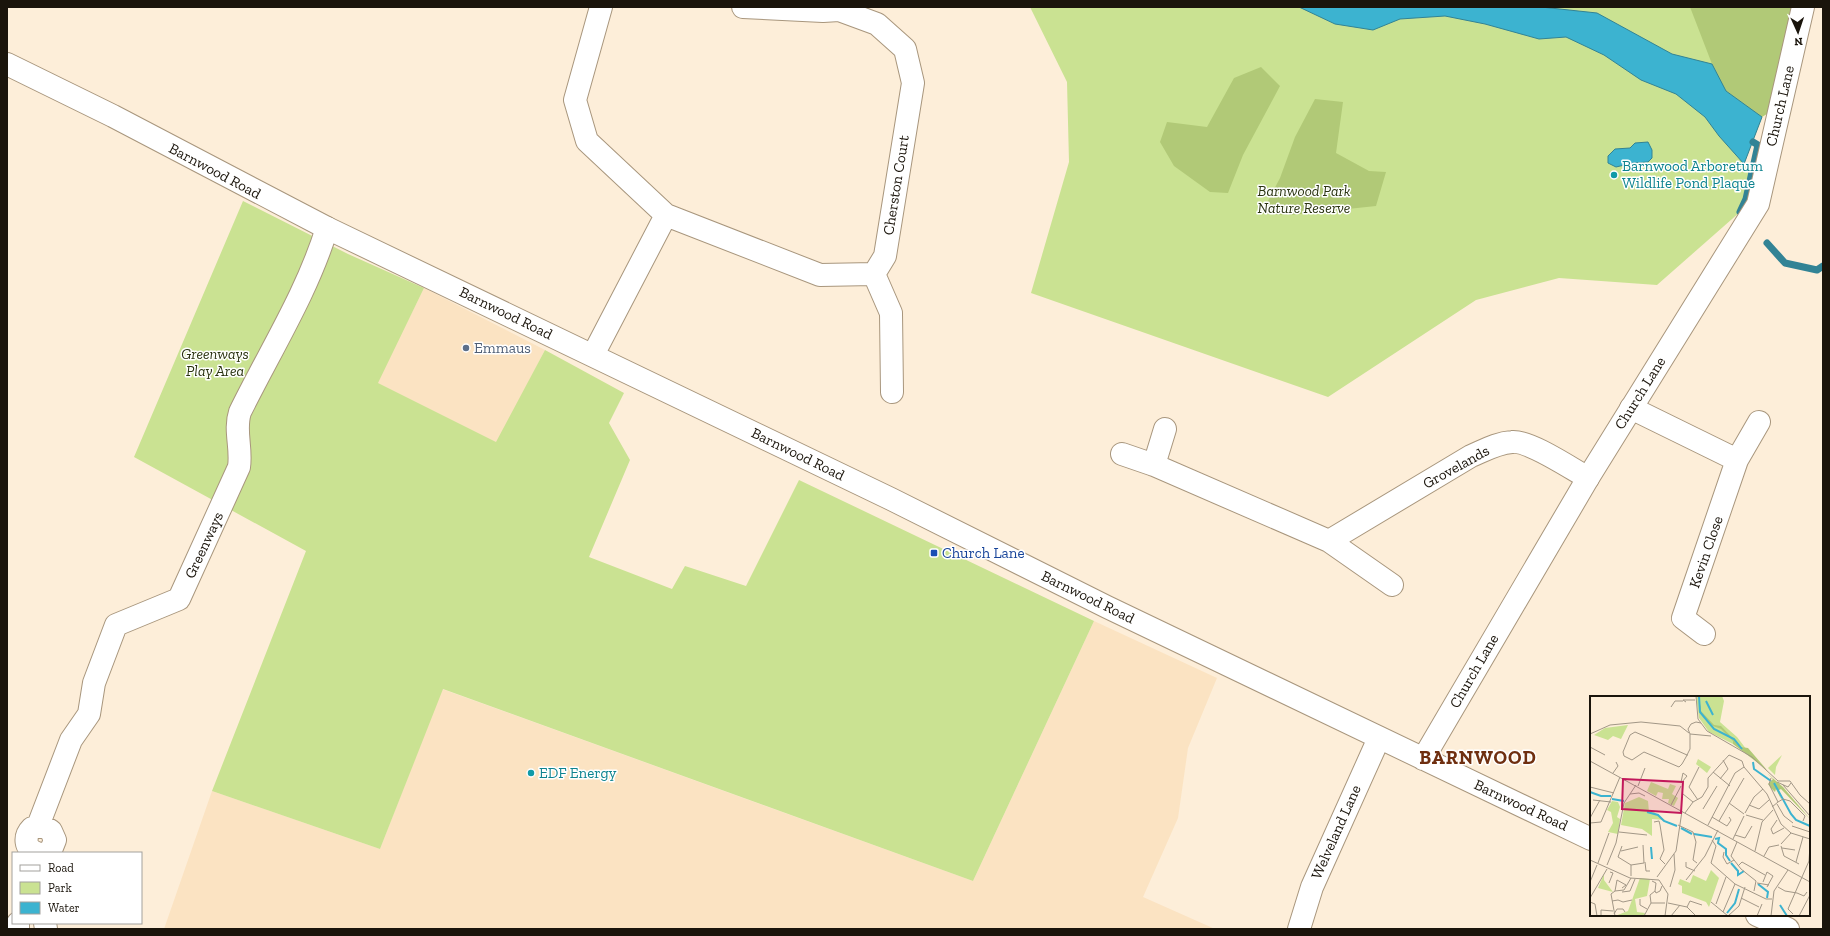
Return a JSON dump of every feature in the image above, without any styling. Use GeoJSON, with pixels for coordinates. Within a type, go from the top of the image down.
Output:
{"type":"FeatureCollection","features":[{"type":"Feature","properties":{"kind":"street"},"geometry":{"type":"LineString","coordinates":[[601,7],[575,100],[587,140],[666,215],[820,274],[874,274],[891,313],[892,392]]}},
{"type":"Feature","properties":{"kind":"street","name":"Cherston Court"},"geometry":{"type":"LineString","coordinates":[[743,7],[823,11],[840,10],[878,24],[905,49],[913,82],[885,256],[874,274]]}},
{"type":"Feature","properties":{"kind":"street","name":"Church Lane"},"geometry":{"type":"LineString","coordinates":[[1423,759],[1588,478],[1728,256],[1758,204],[1803,7]]}},
{"type":"Feature","properties":{"kind":"street","name":"Barnwood Road"},"geometry":{"type":"LineString","coordinates":[[7,64],[113,116],[327,228],[891,499],[1114,611],[1590,839]]}},
{"type":"Feature","properties":{"kind":"street"},"geometry":{"type":"LineString","coordinates":[[593,355],[666,215]]}},
{"type":"Feature","properties":{"kind":"street","name":"Greenways"},"geometry":{"type":"LineString","coordinates":[[35,852],[30,849],[26,843],[26,837],[32,828],[38,826],[71,740],[89,714],[94,683],[116,625],[179,599],[239,467],[241,457],[237,420],[240,412],[309,276],[320,252],[327,228]]}},
{"type":"Feature","properties":{"kind":"street"},"geometry":{"type":"LineString","coordinates":[[1631,408],[1737,460]]}},
{"type":"Feature","properties":{"kind":"street","name":"Kevin Close"},"geometry":{"type":"LineString","coordinates":[[1704,634],[1683,618],[1737,460],[1759,422]]}},
{"type":"Feature","properties":{"kind":"street"},"geometry":{"type":"LineString","coordinates":[[1154,465],[1165,429]]}},
{"type":"Feature","properties":{"kind":"street","name":"Grovelands"},"geometry":{"type":"LineString","coordinates":[[1330,541],[1471,456],[1492,446],[1514,441],[1543,451],[1588,478]]}},
{"type":"Feature","properties":{"kind":"street"},"geometry":{"type":"LineString","coordinates":[[1122,454],[1154,465],[1330,541],[1392,585]]}},
{"type":"Feature","properties":{"kind":"street","name":"Welveland Lane"},"geometry":{"type":"LineString","coordinates":[[1299,929],[1312,887],[1379,738]]}},
{"type":"Feature","properties":{"kind":"street"},"geometry":{"type":"LineString","coordinates":[[38,826],[48,828],[54,835],[53,846],[47,852]]}},
{"type":"Feature","properties":{"kind":"street"},"geometry":{"type":"LineString","coordinates":[[1759,916],[1788,929]]}},
{"type":"Feature","properties":{"kind":"shaded area"},"geometry":{"type":"Polygon","coordinates":[[[424,288],[545,350],[497,443],[377,383],[424,288]]]}},
{"type":"Feature","properties":{"kind":"shaded area","name":"EDF Energy"},"geometry":{"type":"Polygon","coordinates":[[[1094,621],[1217,678],[1188,748],[1178,818],[1143,897],[1215,929],[164,929],[212,791],[380,849],[442,689],[973,881],[1094,621]]]}},
{"type":"Feature","properties":{"kind":"green space","name":"Barnwood Park Nature Reserve"},"geometry":{"type":"Polygon","coordinates":[[[1030,7],[1803,7],[1780,105],[1762,117],[1744,164],[1752,170],[1740,212],[1657,285],[1559,278],[1476,300],[1328,397],[1031,293],[1069,162],[1067,82],[1030,7]]]}},
{"type":"Feature","properties":{"kind":"green space"},"geometry":{"type":"Polygon","coordinates":[[[1690,7],[1803,7],[1780,105],[1762,117],[1726,91],[1712,64],[1690,7]]]}},
{"type":"Feature","properties":{"kind":"green space"},"geometry":{"type":"Polygon","coordinates":[[[1261,67],[1280,86],[1243,155],[1228,193],[1210,192],[1174,166],[1160,142],[1167,122],[1207,127],[1234,78],[1261,67]]]}},
{"type":"Feature","properties":{"kind":"green space"},"geometry":{"type":"Polygon","coordinates":[[[1315,99],[1343,102],[1336,153],[1369,171],[1386,172],[1376,206],[1291,215],[1261,214],[1280,178],[1295,137],[1315,99]]]}},
{"type":"Feature","properties":{"kind":"green space","name":"Greenways Play Area"},"geometry":{"type":"Polygon","coordinates":[[[243,201],[348,254],[424,288],[378,383],[496,442],[545,350],[624,393],[609,423],[630,460],[589,557],[672,589],[685,566],[746,586],[799,480],[1094,621],[973,881],[443,689],[380,849],[212,791],[306,551],[134,457],[243,201]]]}},
{"type":"Feature","properties":{"kind":"water"},"geometry":{"type":"Polygon","coordinates":[[[1299,7],[1541,7],[1597,13],[1672,54],[1712,64],[1726,91],[1762,117],[1744,164],[1719,136],[1705,117],[1676,94],[1641,80],[1604,55],[1566,37],[1539,39],[1485,24],[1445,16],[1400,19],[1373,30],[1335,24],[1299,7]]]}},
{"type":"Feature","properties":{"kind":"water"},"geometry":{"type":"Polygon","coordinates":[[[1648,142],[1652,150],[1652,158],[1648,162],[1633,163],[1616,167],[1608,163],[1608,156],[1615,149],[1630,148],[1635,143],[1648,142]]]}},
{"type":"Feature","properties":{"kind":"waterway"},"geometry":{"type":"LineString","coordinates":[[1740,212],[1746,199],[1758,145],[1753,142]]}},
{"type":"Feature","properties":{"kind":"waterway"},"geometry":{"type":"LineString","coordinates":[[1767,243],[1785,263],[1817,270],[1823,266]]}},
{"type":"Feature","properties":{"kind":"place","name":"Barnwood Arboretum Wildlife Pond Plaque"},"geometry":{"type":"Point","coordinates":[1614,175]}},
{"type":"Feature","properties":{"kind":"place","name":"Emmaus"},"geometry":{"type":"Point","coordinates":[466,348]}},
{"type":"Feature","properties":{"kind":"place","name":"Church Lane"},"geometry":{"type":"Point","coordinates":[934,553]}},
{"type":"Feature","properties":{"kind":"place","name":"EDF Energy"},"geometry":{"type":"Point","coordinates":[531,773]}},
{"type":"Feature","properties":{"kind":"district","name":"BARNWOOD"},"geometry":{"type":"Point","coordinates":[1478,757]}}]}
